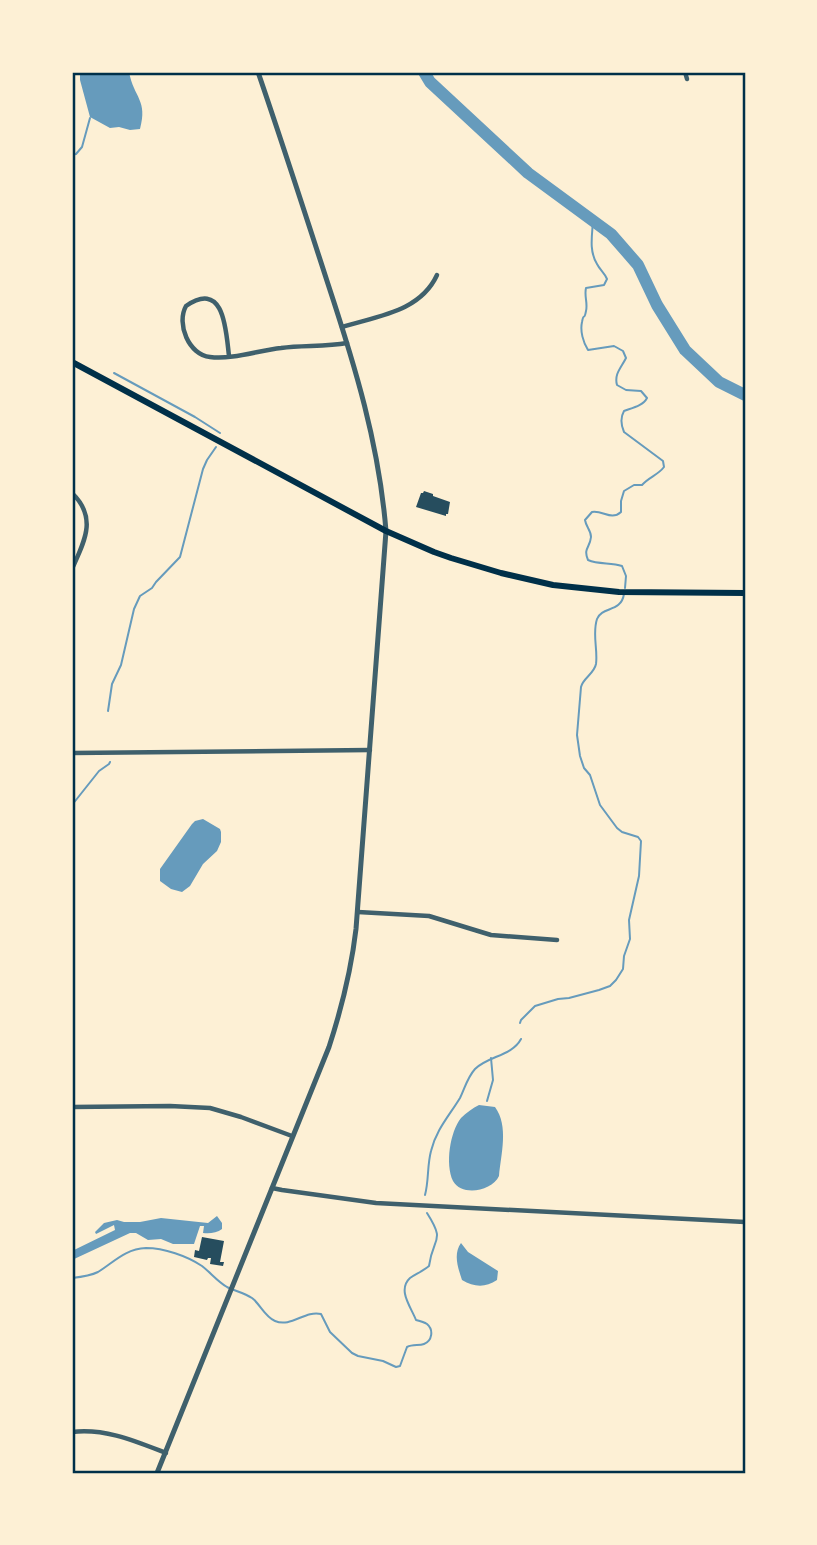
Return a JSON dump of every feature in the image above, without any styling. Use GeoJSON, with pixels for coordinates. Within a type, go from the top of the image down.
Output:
{"type":"FeatureCollection","features":[{"type":"Feature","properties":{"kind":"main road"},"geometry":{"type":"LineString","coordinates":[[72,362],[386,531],[434,552],[501,573],[553,585],[629,593],[745,593]]}},
{"type":"Feature","properties":{"kind":"street"},"geometry":{"type":"LineString","coordinates":[[157,1473],[329,1047],[344,1002],[358,912],[386,531],[384,503],[369,418],[258,72]]}},
{"type":"Feature","properties":{"kind":"street"},"geometry":{"type":"LineString","coordinates":[[685,72],[687,79]]}},
{"type":"Feature","properties":{"kind":"street"},"geometry":{"type":"LineString","coordinates":[[342,327],[402,309],[427,292],[437,275]]}},
{"type":"Feature","properties":{"kind":"street"},"geometry":{"type":"LineString","coordinates":[[229,356],[225,323],[218,304],[198,299],[186,306],[183,326],[187,338],[193,348],[207,357],[229,356],[306,345],[331,346],[347,343]]}},
{"type":"Feature","properties":{"kind":"street"},"geometry":{"type":"LineString","coordinates":[[72,493],[83,508],[87,533],[72,569]]}},
{"type":"Feature","properties":{"kind":"street"},"geometry":{"type":"LineString","coordinates":[[72,753],[370,750]]}},
{"type":"Feature","properties":{"kind":"street"},"geometry":{"type":"LineString","coordinates":[[358,912],[429,915],[491,935],[557,940]]}},
{"type":"Feature","properties":{"kind":"street"},"geometry":{"type":"LineString","coordinates":[[72,1107],[210,1108],[292,1136]]}},
{"type":"Feature","properties":{"kind":"street"},"geometry":{"type":"LineString","coordinates":[[272,1188],[376,1203],[745,1222]]}},
{"type":"Feature","properties":{"kind":"street"},"geometry":{"type":"LineString","coordinates":[[72,1432],[110,1433],[166,1452]]}},
{"type":"Feature","properties":{"kind":"water"},"geometry":{"type":"Polygon","coordinates":[[[80,72],[129,72],[141,105],[140,129],[110,128],[90,117],[80,72]]]}},
{"type":"Feature","properties":{"kind":"water"},"geometry":{"type":"Polygon","coordinates":[[[203,819],[220,829],[221,842],[217,851],[203,864],[190,886],[182,892],[171,889],[160,881],[160,869],[192,824],[203,819]]]}},
{"type":"Feature","properties":{"kind":"water"},"geometry":{"type":"Polygon","coordinates":[[[479,1105],[495,1107],[502,1123],[499,1176],[484,1188],[463,1189],[453,1181],[449,1166],[450,1148],[461,1118],[479,1105]]]}},
{"type":"Feature","properties":{"kind":"water"},"geometry":{"type":"Polygon","coordinates":[[[217,1216],[222,1223],[222,1229],[203,1233],[204,1226],[200,1226],[194,1244],[173,1244],[161,1239],[148,1240],[136,1233],[130,1233],[72,1260],[72,1251],[115,1230],[114,1225],[96,1234],[104,1223],[117,1220],[140,1222],[161,1218],[208,1223],[217,1216]]]}},
{"type":"Feature","properties":{"kind":"water"},"geometry":{"type":"Polygon","coordinates":[[[461,1243],[468,1252],[498,1271],[497,1280],[480,1286],[462,1280],[457,1256],[461,1243]]]}},
{"type":"Feature","properties":{"kind":"building"},"geometry":{"type":"Polygon","coordinates":[[[424,491],[450,502],[446,516],[416,507],[424,491]]]}},
{"type":"Feature","properties":{"kind":"building"},"geometry":{"type":"Polygon","coordinates":[[[202,1237],[224,1241],[220,1262],[224,1262],[223,1266],[210,1264],[211,1258],[207,1260],[194,1257],[195,1250],[199,1251],[202,1237]]]}},
{"type":"Feature","properties":{"kind":"waterway"},"geometry":{"type":"LineString","coordinates":[[424,72],[430,82],[528,173],[611,234],[638,265],[657,305],[685,350],[719,382],[745,395]]}},
{"type":"Feature","properties":{"kind":"waterway"},"geometry":{"type":"LineString","coordinates":[[72,155],[82,147],[90,118]]}},
{"type":"Feature","properties":{"kind":"waterway"},"geometry":{"type":"LineString","coordinates":[[593,221],[594,259],[607,279],[604,285],[586,288],[585,316],[581,325],[583,340],[588,350],[614,346],[623,351],[626,358],[617,374],[617,385],[626,390],[641,391],[647,398],[640,405],[624,411],[621,419],[624,432],[663,461],[664,467],[642,485],[634,485],[624,491],[621,512],[617,515],[592,512],[585,520],[591,537],[586,550],[588,560],[622,566],[626,576],[625,588]]}},
{"type":"Feature","properties":{"kind":"waterway"},"geometry":{"type":"LineString","coordinates":[[114,373],[220,433]]}},
{"type":"Feature","properties":{"kind":"waterway"},"geometry":{"type":"LineString","coordinates":[[108,711],[112,684],[121,665],[134,609],[140,596],[152,588],[180,557],[203,469],[216,447]]}},
{"type":"Feature","properties":{"kind":"waterway"},"geometry":{"type":"LineString","coordinates":[[520,1023],[535,1006],[610,986],[623,969],[630,939],[629,920],[639,876],[641,841],[617,828],[600,805],[580,756],[577,735],[581,687],[596,664],[597,619],[603,612],[619,604],[624,594]]}},
{"type":"Feature","properties":{"kind":"waterway"},"geometry":{"type":"LineString","coordinates":[[72,805],[99,771],[110,762]]}},
{"type":"Feature","properties":{"kind":"waterway"},"geometry":{"type":"LineString","coordinates":[[425,1195],[433,1143],[470,1076],[480,1065],[512,1049],[521,1039]]}},
{"type":"Feature","properties":{"kind":"waterway"},"geometry":{"type":"LineString","coordinates":[[487,1101],[493,1080],[491,1058]]}},
{"type":"Feature","properties":{"kind":"waterway"},"geometry":{"type":"LineString","coordinates":[[72,1278],[98,1272],[120,1257],[139,1249],[168,1251],[196,1262],[227,1287],[252,1298],[268,1317],[275,1321],[281,1323],[309,1314],[321,1314],[330,1332],[352,1353],[396,1367],[400,1366],[407,1347],[424,1344],[431,1335],[427,1324],[416,1320],[405,1293],[406,1283],[410,1278],[429,1266],[437,1240],[436,1230],[427,1213]]}}]}
